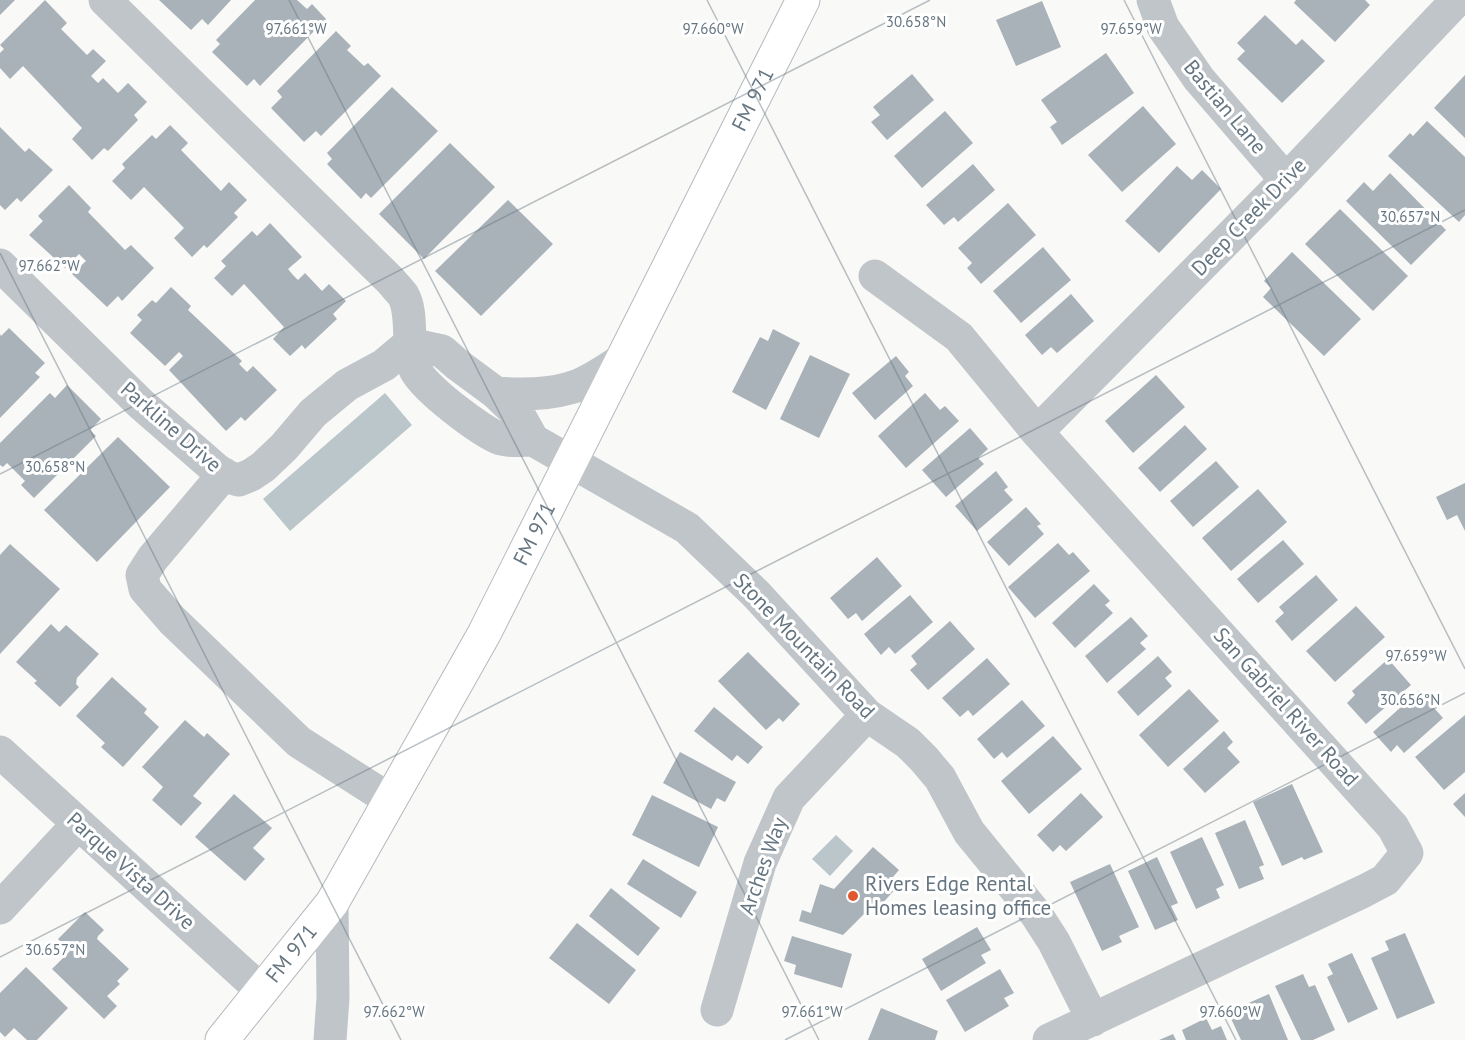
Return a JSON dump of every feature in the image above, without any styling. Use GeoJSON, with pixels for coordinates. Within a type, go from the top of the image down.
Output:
{"type":"FeatureCollection","features":[{"type":"Feature","properties":{"kind":"main road","name":"FM 971"},"geometry":{"type":"LineString","coordinates":[[222,1040],[332,903],[484,634],[803,0]]}},
{"type":"Feature","properties":{"kind":"street"},"geometry":{"type":"LineString","coordinates":[[105,0],[391,281],[404,297],[414,369],[441,398],[470,422],[503,440],[533,440],[572,462]]}},
{"type":"Feature","properties":{"kind":"street","name":"Bastian Lane"},"geometry":{"type":"LineString","coordinates":[[1153,0],[1163,27],[1199,79],[1286,180]]}},
{"type":"Feature","properties":{"kind":"street","name":"Deep Creek Drive"},"geometry":{"type":"LineString","coordinates":[[1037,432],[1286,180],[1457,0]]}},
{"type":"Feature","properties":{"kind":"street","name":"Parkline Drive"},"geometry":{"type":"LineString","coordinates":[[0,265],[141,404],[224,474],[239,480],[263,467],[284,447],[313,413],[347,385],[384,365],[409,344]]}},
{"type":"Feature","properties":{"kind":"street","name":"San Gabriel River Road"},"geometry":{"type":"LineString","coordinates":[[875,276],[959,337],[1037,432],[1394,827],[1407,853],[1385,880],[1049,1040]]}},
{"type":"Feature","properties":{"kind":"street"},"geometry":{"type":"LineString","coordinates":[[409,344],[442,351],[496,393],[519,415],[533,440]]}},
{"type":"Feature","properties":{"kind":"street"},"geometry":{"type":"LineString","coordinates":[[496,393],[537,394],[571,388],[623,359]]}},
{"type":"Feature","properties":{"kind":"street","name":"Stone Mountain Road"},"geometry":{"type":"LineString","coordinates":[[572,462],[687,528],[756,594],[867,715],[908,743],[940,778],[969,832],[1036,914],[1054,942],[1093,1020]]}},
{"type":"Feature","properties":{"kind":"street"},"geometry":{"type":"LineString","coordinates":[[224,474],[153,558],[142,575],[145,589],[172,620],[299,742],[390,800]]}},
{"type":"Feature","properties":{"kind":"street","name":"Arches Way"},"geometry":{"type":"LineString","coordinates":[[717,1010],[760,863],[789,798],[867,715]]}},
{"type":"Feature","properties":{"kind":"street","name":"Parque Vista Drive"},"geometry":{"type":"LineString","coordinates":[[0,752],[262,991]]}},
{"type":"Feature","properties":{"kind":"street"},"geometry":{"type":"LineString","coordinates":[[0,908],[78,824]]}},
{"type":"Feature","properties":{"kind":"street"},"geometry":{"type":"LineString","coordinates":[[330,1040],[333,998],[332,903]]}},
{"type":"Feature","properties":{"kind":"shaded area"},"geometry":{"type":"Polygon","coordinates":[[[385,393],[412,425],[290,531],[263,499],[385,393]]]}},
{"type":"Feature","properties":{"kind":"shaded area"},"geometry":{"type":"Polygon","coordinates":[[[836,835],[853,851],[830,876],[812,859],[836,835]]]}},
{"type":"Feature","properties":{"kind":"building"},"geometry":{"type":"Polygon","coordinates":[[[0,0],[15,0],[0,15],[0,0]]]}},
{"type":"Feature","properties":{"kind":"building"},"geometry":{"type":"Polygon","coordinates":[[[45,0],[67,23],[61,29],[87,55],[93,49],[106,61],[91,76],[98,83],[103,78],[118,93],[128,83],[147,102],[134,115],[138,120],[108,151],[104,148],[92,160],[72,139],[82,128],[23,66],[10,79],[0,68],[0,53],[4,49],[0,45],[45,0]]]}},
{"type":"Feature","properties":{"kind":"building"},"geometry":{"type":"Polygon","coordinates":[[[159,0],[231,0],[208,25],[202,19],[191,30],[159,0]]]}},
{"type":"Feature","properties":{"kind":"building"},"geometry":{"type":"Polygon","coordinates":[[[255,0],[297,0],[307,9],[312,4],[326,19],[260,86],[254,79],[247,86],[212,52],[220,44],[216,40],[255,0]]]}},
{"type":"Feature","properties":{"kind":"building"},"geometry":{"type":"Polygon","coordinates":[[[1296,0],[1365,0],[1370,5],[1335,42],[1294,3],[1296,0]]]}},
{"type":"Feature","properties":{"kind":"building"},"geometry":{"type":"Polygon","coordinates":[[[1042,1],[1061,47],[1016,66],[996,20],[1042,1]]]}},
{"type":"Feature","properties":{"kind":"building"},"geometry":{"type":"Polygon","coordinates":[[[1265,15],[1296,45],[1302,39],[1325,61],[1282,103],[1237,59],[1245,51],[1237,43],[1265,15]]]}},
{"type":"Feature","properties":{"kind":"building"},"geometry":{"type":"Polygon","coordinates":[[[336,31],[351,46],[347,50],[364,66],[368,63],[381,76],[321,136],[316,131],[304,142],[271,108],[282,97],[277,91],[336,31]]]}},
{"type":"Feature","properties":{"kind":"building"},"geometry":{"type":"Polygon","coordinates":[[[1106,53],[1134,93],[1062,145],[1050,127],[1057,122],[1041,100],[1106,53]]]}},
{"type":"Feature","properties":{"kind":"building"},"geometry":{"type":"Polygon","coordinates":[[[912,74],[934,100],[887,140],[871,122],[880,115],[873,107],[912,74]]]}},
{"type":"Feature","properties":{"kind":"building"},"geometry":{"type":"Polygon","coordinates":[[[1465,75],[1465,138],[1434,108],[1465,75]]]}},
{"type":"Feature","properties":{"kind":"building"},"geometry":{"type":"Polygon","coordinates":[[[392,87],[438,131],[371,198],[366,193],[361,199],[327,164],[332,159],[327,153],[392,87]]]}},
{"type":"Feature","properties":{"kind":"building"},"geometry":{"type":"Polygon","coordinates":[[[1143,106],[1176,144],[1122,192],[1088,155],[1143,106]]]}},
{"type":"Feature","properties":{"kind":"building"},"geometry":{"type":"Polygon","coordinates":[[[945,111],[973,143],[922,188],[894,156],[945,111]]]}},
{"type":"Feature","properties":{"kind":"building"},"geometry":{"type":"Polygon","coordinates":[[[1427,121],[1465,157],[1465,215],[1459,222],[1388,156],[1410,133],[1413,136],[1427,121]]]}},
{"type":"Feature","properties":{"kind":"building"},"geometry":{"type":"Polygon","coordinates":[[[170,125],[188,143],[181,150],[221,191],[229,182],[247,200],[234,213],[238,217],[207,248],[204,245],[192,257],[174,238],[184,228],[144,187],[131,200],[112,181],[125,168],[122,164],[152,135],[156,139],[170,125]]]}},
{"type":"Feature","properties":{"kind":"building"},"geometry":{"type":"Polygon","coordinates":[[[0,127],[25,152],[29,148],[53,170],[21,202],[17,198],[5,210],[0,205],[0,127]]]}},
{"type":"Feature","properties":{"kind":"building"},"geometry":{"type":"Polygon","coordinates":[[[450,143],[495,187],[424,259],[379,214],[450,143]]]}},
{"type":"Feature","properties":{"kind":"building"},"geometry":{"type":"Polygon","coordinates":[[[973,164],[995,190],[958,222],[954,217],[944,225],[926,205],[973,164]]]}},
{"type":"Feature","properties":{"kind":"building"},"geometry":{"type":"Polygon","coordinates":[[[1177,166],[1192,180],[1202,170],[1221,189],[1159,253],[1125,221],[1177,166]]]}},
{"type":"Feature","properties":{"kind":"building"},"geometry":{"type":"Polygon","coordinates":[[[1390,173],[1446,230],[1411,265],[1346,201],[1364,182],[1373,191],[1390,173]]]}},
{"type":"Feature","properties":{"kind":"building"},"geometry":{"type":"Polygon","coordinates":[[[69,185],[91,208],[88,212],[125,250],[131,245],[154,268],[122,301],[118,296],[107,307],[72,274],[86,261],[79,254],[65,268],[29,235],[43,221],[38,216],[69,185]]]}},
{"type":"Feature","properties":{"kind":"building"},"geometry":{"type":"Polygon","coordinates":[[[508,200],[553,244],[481,316],[435,271],[508,200]]]}},
{"type":"Feature","properties":{"kind":"building"},"geometry":{"type":"Polygon","coordinates":[[[1008,203],[1036,235],[981,284],[967,268],[972,263],[958,248],[1008,203]]]}},
{"type":"Feature","properties":{"kind":"building"},"geometry":{"type":"Polygon","coordinates":[[[1340,209],[1408,276],[1373,311],[1305,244],[1340,209]]]}},
{"type":"Feature","properties":{"kind":"building"},"geometry":{"type":"Polygon","coordinates":[[[270,223],[302,257],[288,269],[293,275],[298,280],[305,273],[322,291],[329,284],[346,301],[333,314],[337,319],[305,349],[302,345],[290,356],[273,339],[284,327],[244,284],[232,296],[214,278],[226,266],[221,261],[252,231],[257,236],[270,223]]]}},
{"type":"Feature","properties":{"kind":"building"},"geometry":{"type":"Polygon","coordinates":[[[1043,247],[1071,280],[1021,323],[993,291],[1043,247]]]}},
{"type":"Feature","properties":{"kind":"building"},"geometry":{"type":"Polygon","coordinates":[[[1292,252],[1361,319],[1324,356],[1263,297],[1271,288],[1264,281],[1292,252]]]}},
{"type":"Feature","properties":{"kind":"building"},"geometry":{"type":"Polygon","coordinates":[[[171,287],[191,306],[188,310],[242,361],[239,364],[247,372],[253,366],[277,390],[245,421],[241,417],[226,431],[169,370],[183,356],[179,352],[165,366],[130,333],[142,320],[137,315],[152,300],[156,303],[171,287]]]}},
{"type":"Feature","properties":{"kind":"building"},"geometry":{"type":"Polygon","coordinates":[[[1071,294],[1094,321],[1057,353],[1051,347],[1042,355],[1025,335],[1071,294]]]}},
{"type":"Feature","properties":{"kind":"building"},"geometry":{"type":"Polygon","coordinates":[[[9,328],[45,363],[35,373],[40,377],[0,418],[0,334],[1,336],[9,328]]]}},
{"type":"Feature","properties":{"kind":"building"},"geometry":{"type":"Polygon","coordinates":[[[773,329],[800,343],[766,410],[732,392],[760,337],[768,341],[773,329]]]}},
{"type":"Feature","properties":{"kind":"building"},"geometry":{"type":"Polygon","coordinates":[[[810,355],[850,374],[819,438],[780,419],[810,355]]]}},
{"type":"Feature","properties":{"kind":"building"},"geometry":{"type":"Polygon","coordinates":[[[896,356],[909,372],[905,376],[913,386],[875,420],[852,393],[896,356]]]}},
{"type":"Feature","properties":{"kind":"building"},"geometry":{"type":"Polygon","coordinates":[[[1156,375],[1185,407],[1133,453],[1105,421],[1156,375]]]}},
{"type":"Feature","properties":{"kind":"building"},"geometry":{"type":"Polygon","coordinates":[[[67,385],[101,419],[90,430],[96,436],[34,498],[21,485],[25,481],[7,463],[3,467],[0,465],[0,443],[50,393],[55,398],[67,385]]]}},
{"type":"Feature","properties":{"kind":"building"},"geometry":{"type":"Polygon","coordinates":[[[925,393],[940,410],[945,406],[959,421],[906,468],[878,436],[925,393]]]}},
{"type":"Feature","properties":{"kind":"building"},"geometry":{"type":"Polygon","coordinates":[[[1185,425],[1207,449],[1160,492],[1138,468],[1185,425]]]}},
{"type":"Feature","properties":{"kind":"building"},"geometry":{"type":"Polygon","coordinates":[[[970,428],[988,449],[978,458],[984,464],[946,497],[922,470],[970,428]]]}},
{"type":"Feature","properties":{"kind":"building"},"geometry":{"type":"Polygon","coordinates":[[[118,437],[170,487],[97,562],[44,510],[118,437]]]}},
{"type":"Feature","properties":{"kind":"building"},"geometry":{"type":"Polygon","coordinates":[[[1216,461],[1239,487],[1193,527],[1170,501],[1216,461]]]}},
{"type":"Feature","properties":{"kind":"building"},"geometry":{"type":"Polygon","coordinates":[[[996,471],[1008,487],[1004,490],[1013,500],[977,531],[955,506],[996,471]]]}},
{"type":"Feature","properties":{"kind":"building"},"geometry":{"type":"Polygon","coordinates":[[[1465,483],[1465,531],[1457,515],[1447,520],[1436,497],[1465,483]]]}},
{"type":"Feature","properties":{"kind":"building"},"geometry":{"type":"Polygon","coordinates":[[[1258,489],[1287,522],[1231,571],[1202,538],[1258,489]]]}},
{"type":"Feature","properties":{"kind":"building"},"geometry":{"type":"Polygon","coordinates":[[[1026,507],[1041,524],[1037,526],[1044,534],[1009,566],[987,542],[1026,507]]]}},
{"type":"Feature","properties":{"kind":"building"},"geometry":{"type":"Polygon","coordinates":[[[1283,540],[1304,564],[1258,603],[1237,579],[1283,540]]]}},
{"type":"Feature","properties":{"kind":"building"},"geometry":{"type":"Polygon","coordinates":[[[1058,543],[1069,555],[1073,552],[1090,571],[1035,618],[1008,587],[1058,543]]]}},
{"type":"Feature","properties":{"kind":"building"},"geometry":{"type":"Polygon","coordinates":[[[10,544],[60,589],[0,654],[0,555],[10,544]]]}},
{"type":"Feature","properties":{"kind":"building"},"geometry":{"type":"Polygon","coordinates":[[[877,557],[902,586],[862,621],[856,613],[848,619],[830,598],[877,557]]]}},
{"type":"Feature","properties":{"kind":"building"},"geometry":{"type":"Polygon","coordinates":[[[1316,575],[1338,600],[1292,641],[1275,621],[1284,613],[1279,607],[1316,575]]]}},
{"type":"Feature","properties":{"kind":"building"},"geometry":{"type":"Polygon","coordinates":[[[1094,584],[1110,601],[1105,605],[1113,613],[1075,648],[1052,623],[1094,584]]]}},
{"type":"Feature","properties":{"kind":"building"},"geometry":{"type":"Polygon","coordinates":[[[910,595],[933,622],[895,654],[889,647],[881,655],[864,634],[910,595]]]}},
{"type":"Feature","properties":{"kind":"building"},"geometry":{"type":"Polygon","coordinates":[[[1356,606],[1385,637],[1335,682],[1306,651],[1356,606]]]}},
{"type":"Feature","properties":{"kind":"building"},"geometry":{"type":"Polygon","coordinates":[[[1131,617],[1148,636],[1140,643],[1146,649],[1107,683],[1085,656],[1131,617]]]}},
{"type":"Feature","properties":{"kind":"building"},"geometry":{"type":"Polygon","coordinates":[[[950,621],[975,649],[928,690],[910,670],[917,664],[911,656],[950,621]]]}},
{"type":"Feature","properties":{"kind":"building"},"geometry":{"type":"Polygon","coordinates":[[[51,624],[59,632],[66,625],[99,654],[77,678],[76,684],[79,687],[60,707],[34,683],[37,681],[16,662],[51,624]]]}},
{"type":"Feature","properties":{"kind":"building"},"geometry":{"type":"Polygon","coordinates":[[[748,652],[800,704],[783,722],[779,718],[766,730],[718,681],[748,652]]]}},
{"type":"Feature","properties":{"kind":"building"},"geometry":{"type":"Polygon","coordinates":[[[1158,656],[1172,672],[1165,678],[1172,686],[1138,716],[1117,692],[1158,656]]]}},
{"type":"Feature","properties":{"kind":"building"},"geometry":{"type":"Polygon","coordinates":[[[987,658],[1010,684],[973,716],[968,710],[960,717],[942,698],[987,658]]]}},
{"type":"Feature","properties":{"kind":"building"},"geometry":{"type":"Polygon","coordinates":[[[1388,659],[1411,685],[1366,724],[1347,703],[1355,695],[1352,691],[1388,659]]]}},
{"type":"Feature","properties":{"kind":"building"},"geometry":{"type":"Polygon","coordinates":[[[112,677],[147,709],[144,713],[159,727],[123,767],[101,747],[105,743],[76,716],[112,677]]]}},
{"type":"Feature","properties":{"kind":"building"},"geometry":{"type":"Polygon","coordinates":[[[1189,689],[1219,721],[1168,767],[1139,735],[1189,689]]]}},
{"type":"Feature","properties":{"kind":"building"},"geometry":{"type":"Polygon","coordinates":[[[1419,691],[1443,718],[1404,753],[1397,745],[1391,752],[1373,732],[1419,691]]]}},
{"type":"Feature","properties":{"kind":"building"},"geometry":{"type":"Polygon","coordinates":[[[1022,700],[1045,726],[1007,758],[1002,752],[994,759],[977,739],[1022,700]]]}},
{"type":"Feature","properties":{"kind":"building"},"geometry":{"type":"Polygon","coordinates":[[[714,707],[763,747],[748,764],[737,755],[732,761],[694,731],[714,707]]]}},
{"type":"Feature","properties":{"kind":"building"},"geometry":{"type":"Polygon","coordinates":[[[1465,715],[1465,772],[1444,790],[1415,757],[1465,715]]]}},
{"type":"Feature","properties":{"kind":"building"},"geometry":{"type":"Polygon","coordinates":[[[185,720],[204,737],[207,733],[230,754],[193,796],[202,803],[181,826],[152,800],[163,787],[142,767],[185,720]]]}},
{"type":"Feature","properties":{"kind":"building"},"geometry":{"type":"Polygon","coordinates":[[[1224,731],[1233,742],[1227,748],[1240,762],[1205,793],[1183,769],[1224,731]]]}},
{"type":"Feature","properties":{"kind":"building"},"geometry":{"type":"Polygon","coordinates":[[[1053,736],[1082,769],[1029,814],[1001,781],[1053,736]]]}},
{"type":"Feature","properties":{"kind":"building"},"geometry":{"type":"Polygon","coordinates":[[[680,752],[736,782],[725,802],[717,798],[711,809],[663,783],[680,752]]]}},
{"type":"Feature","properties":{"kind":"building"},"geometry":{"type":"Polygon","coordinates":[[[1292,784],[1323,852],[1304,860],[1302,857],[1282,866],[1253,802],[1292,784]]]}},
{"type":"Feature","properties":{"kind":"building"},"geometry":{"type":"Polygon","coordinates":[[[1081,793],[1103,817],[1066,851],[1060,845],[1053,852],[1037,835],[1081,793]]]}},
{"type":"Feature","properties":{"kind":"building"},"geometry":{"type":"Polygon","coordinates":[[[1465,793],[1465,817],[1453,804],[1465,793]]]}},
{"type":"Feature","properties":{"kind":"building"},"geometry":{"type":"Polygon","coordinates":[[[234,794],[272,828],[253,848],[265,859],[245,881],[195,837],[234,794]]]}},
{"type":"Feature","properties":{"kind":"building"},"geometry":{"type":"Polygon","coordinates":[[[652,795],[718,827],[699,867],[632,835],[652,795]]]}},
{"type":"Feature","properties":{"kind":"building"},"geometry":{"type":"Polygon","coordinates":[[[1245,820],[1264,865],[1259,867],[1264,879],[1239,889],[1215,833],[1245,820]]]}},
{"type":"Feature","properties":{"kind":"building"},"geometry":{"type":"Polygon","coordinates":[[[1202,837],[1224,885],[1216,889],[1220,898],[1196,909],[1170,852],[1202,837]]]}},
{"type":"Feature","properties":{"kind":"building","name":"Rivers Edge Rental Homes leasing office"},"geometry":{"type":"Polygon","coordinates":[[[873,847],[899,870],[893,877],[900,884],[878,908],[874,904],[843,935],[799,921],[802,910],[811,913],[820,884],[834,889],[873,847]]]}},
{"type":"Feature","properties":{"kind":"building"},"geometry":{"type":"Polygon","coordinates":[[[1157,857],[1178,903],[1171,906],[1178,920],[1155,930],[1128,871],[1157,857]]]}},
{"type":"Feature","properties":{"kind":"building"},"geometry":{"type":"Polygon","coordinates":[[[643,859],[697,892],[681,918],[627,884],[643,859]]]}},
{"type":"Feature","properties":{"kind":"building"},"geometry":{"type":"Polygon","coordinates":[[[1110,864],[1139,927],[1119,936],[1122,942],[1102,951],[1070,882],[1110,864]]]}},
{"type":"Feature","properties":{"kind":"building"},"geometry":{"type":"Polygon","coordinates":[[[611,888],[660,928],[638,956],[589,916],[611,888]]]}},
{"type":"Feature","properties":{"kind":"building"},"geometry":{"type":"Polygon","coordinates":[[[85,912],[104,930],[97,939],[129,969],[117,981],[120,984],[107,996],[117,1006],[104,1019],[52,969],[70,951],[58,939],[85,912]]]}},
{"type":"Feature","properties":{"kind":"building"},"geometry":{"type":"Polygon","coordinates":[[[577,923],[636,970],[609,1004],[549,958],[577,923]]]}},
{"type":"Feature","properties":{"kind":"building"},"geometry":{"type":"Polygon","coordinates":[[[977,927],[991,950],[981,955],[986,963],[941,991],[922,959],[977,927]]]}},
{"type":"Feature","properties":{"kind":"building"},"geometry":{"type":"Polygon","coordinates":[[[1405,933],[1435,1003],[1397,1019],[1371,958],[1389,950],[1385,941],[1405,933]]]}},
{"type":"Feature","properties":{"kind":"building"},"geometry":{"type":"Polygon","coordinates":[[[792,936],[852,954],[842,988],[794,974],[796,965],[784,961],[792,936]]]}},
{"type":"Feature","properties":{"kind":"building"},"geometry":{"type":"Polygon","coordinates":[[[1352,953],[1378,1009],[1348,1023],[1327,977],[1333,974],[1328,964],[1352,953]]]}},
{"type":"Feature","properties":{"kind":"building"},"geometry":{"type":"Polygon","coordinates":[[[26,967],[68,1008],[37,1040],[27,1040],[14,1028],[5,1037],[0,1032],[0,993],[26,967]]]}},
{"type":"Feature","properties":{"kind":"building"},"geometry":{"type":"Polygon","coordinates":[[[1000,969],[1014,993],[1004,998],[1009,1006],[965,1032],[946,1000],[1000,969]]]}},
{"type":"Feature","properties":{"kind":"building"},"geometry":{"type":"Polygon","coordinates":[[[1303,974],[1309,987],[1315,985],[1335,1030],[1313,1040],[1301,1040],[1275,986],[1303,974]]]}},
{"type":"Feature","properties":{"kind":"building"},"geometry":{"type":"Polygon","coordinates":[[[1269,994],[1288,1040],[1241,1040],[1228,1012],[1269,994]]]}},
{"type":"Feature","properties":{"kind":"building"},"geometry":{"type":"Polygon","coordinates":[[[881,1008],[938,1031],[935,1040],[868,1040],[881,1008]]]}},
{"type":"Feature","properties":{"kind":"building"},"geometry":{"type":"Polygon","coordinates":[[[1206,1018],[1212,1030],[1221,1026],[1227,1040],[1186,1040],[1182,1030],[1206,1018]]]}},
{"type":"Feature","properties":{"kind":"building"},"geometry":{"type":"Polygon","coordinates":[[[1173,1034],[1176,1040],[1159,1040],[1173,1034]]]}},
{"type":"Feature","properties":{"kind":"place","name":"Rivers Edge Rental Homes leasing office"},"geometry":{"type":"Point","coordinates":[853,896]}}]}
